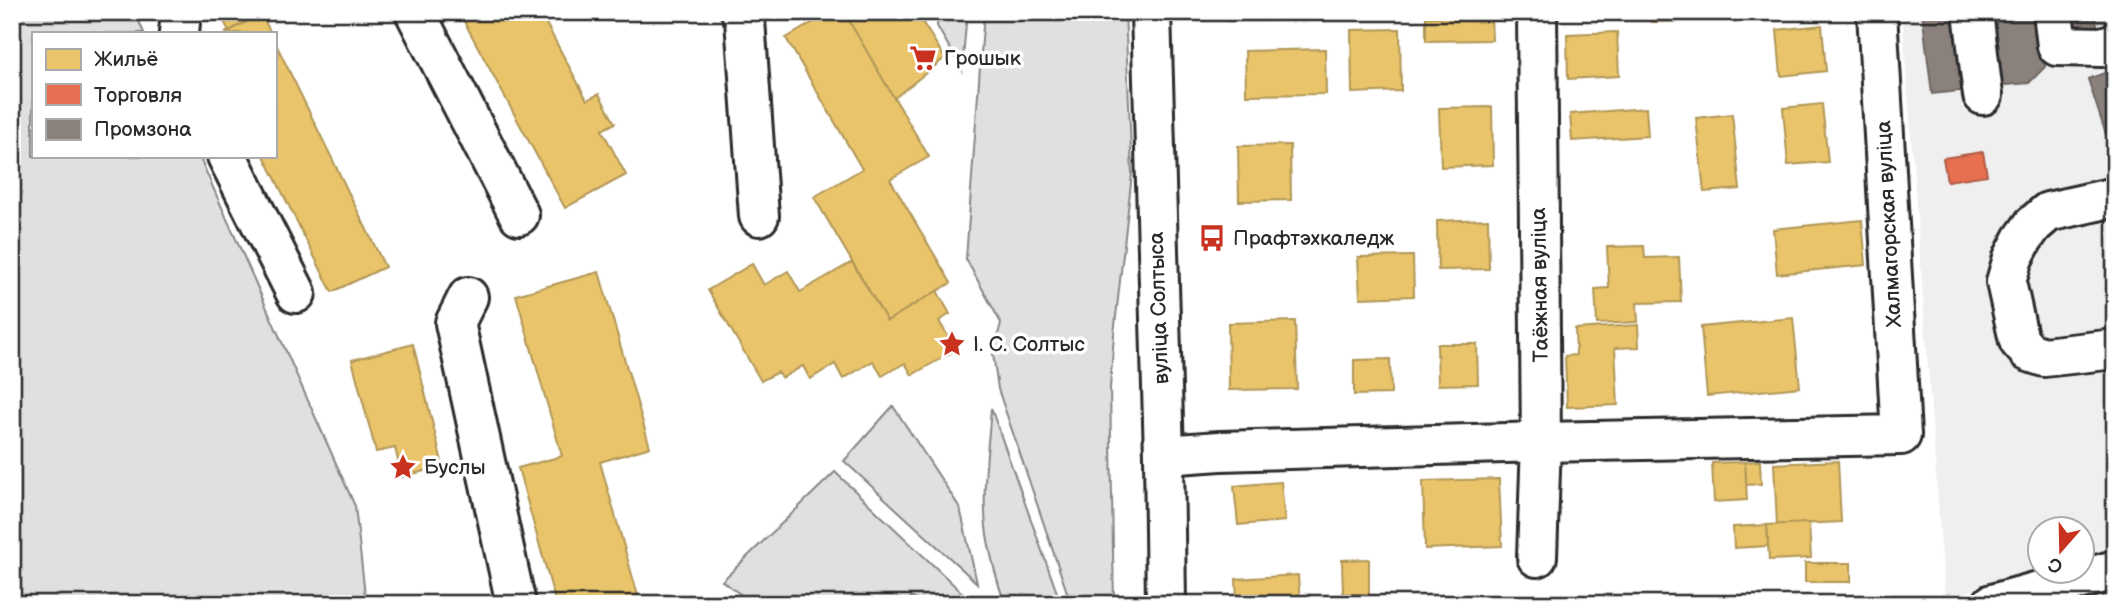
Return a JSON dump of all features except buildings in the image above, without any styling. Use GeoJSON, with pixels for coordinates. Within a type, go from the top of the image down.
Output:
{"type":"FeatureCollection","features":[{"type":"Feature","properties":{"kind":"street"},"geometry":{"type":"LineString","coordinates":[[179,32],[181,12]]}},
{"type":"Feature","properties":{"kind":"street"},"geometry":{"type":"LineString","coordinates":[[415,12],[519,215]]}},
{"type":"Feature","properties":{"kind":"street"},"geometry":{"type":"LineString","coordinates":[[741,12],[745,20],[760,216]]}},
{"type":"Feature","properties":{"kind":"street","name":"вуліца Солтыса"},"geometry":{"type":"LineString","coordinates":[[1151,12],[1166,604]]}},
{"type":"Feature","properties":{"kind":"street","name":"Таёжная вуліца"},"geometry":{"type":"LineString","coordinates":[[1537,12],[1541,442],[1537,557]]}},
{"type":"Feature","properties":{"kind":"street","name":"Халмагорская вуліца"},"geometry":{"type":"LineString","coordinates":[[1541,442],[1901,435],[1877,12]]}},
{"type":"Feature","properties":{"kind":"street"},"geometry":{"type":"LineString","coordinates":[[1973,12],[1983,95]]}},
{"type":"Feature","properties":{"kind":"street"},"geometry":{"type":"LineString","coordinates":[[2053,12],[2057,46],[2102,47],[2115,43]]}},
{"type":"Feature","properties":{"kind":"street"},"geometry":{"type":"LineString","coordinates":[[228,158],[296,293]]}},
{"type":"Feature","properties":{"kind":"street"},"geometry":{"type":"LineString","coordinates":[[2115,197],[2048,212],[2033,225],[2023,239],[2013,258],[2006,282],[2019,341],[2029,352],[2044,357],[2115,349]]}},
{"type":"Feature","properties":{"kind":"street"},"geometry":{"type":"LineString","coordinates":[[468,298],[455,323],[516,604]]}},
{"type":"Feature","properties":{"kind":"street"},"geometry":{"type":"LineString","coordinates":[[1164,455],[1541,442]]}},
{"type":"Feature","properties":{"kind":"street"},"geometry":{"type":"LineString","coordinates":[[1992,604],[2115,570]]}},
{"type":"Feature","properties":{"kind":"shaded area"},"geometry":{"type":"Polygon","coordinates":[[[12,12],[135,12],[144,32],[32,32],[32,158],[200,158],[355,506],[366,604],[12,604],[12,12]]]}},
{"type":"Feature","properties":{"kind":"shaded area"},"geometry":{"type":"Polygon","coordinates":[[[939,12],[967,12],[962,70],[937,26],[939,12]]]}},
{"type":"Feature","properties":{"kind":"shaded area"},"geometry":{"type":"Polygon","coordinates":[[[984,12],[1125,12],[1132,174],[1110,388],[1114,604],[1071,604],[998,389],[993,354],[1001,323],[966,259],[984,12]]]}},
{"type":"Feature","properties":{"kind":"shaded area"},"geometry":{"type":"Polygon","coordinates":[[[1902,12],[2115,12],[2115,550],[2096,555],[2096,514],[2025,514],[2025,576],[1945,598],[1902,12]]]}},
{"type":"Feature","properties":{"kind":"shaded area"},"geometry":{"type":"Polygon","coordinates":[[[893,406],[960,508],[977,583],[844,461],[893,406]]]}},
{"type":"Feature","properties":{"kind":"shaded area"},"geometry":{"type":"Polygon","coordinates":[[[991,408],[1061,604],[1005,604],[992,561],[985,519],[991,408]]]}},
{"type":"Feature","properties":{"kind":"shaded area"},"geometry":{"type":"Polygon","coordinates":[[[835,472],[974,604],[925,604],[911,597],[907,604],[754,604],[722,581],[835,472]]]}},
{"type":"Feature","properties":{"kind":"place","name":"Грошык"},"geometry":{"type":"Point","coordinates":[923,58]}},
{"type":"Feature","properties":{"kind":"place","name":"Прафтэхкаледж"},"geometry":{"type":"Point","coordinates":[1212,238]}},
{"type":"Feature","properties":{"kind":"place","name":"І. С. Солтыс"},"geometry":{"type":"Point","coordinates":[952,344]}},
{"type":"Feature","properties":{"kind":"place","name":"Буслы"},"geometry":{"type":"Point","coordinates":[403,467]}}]}
